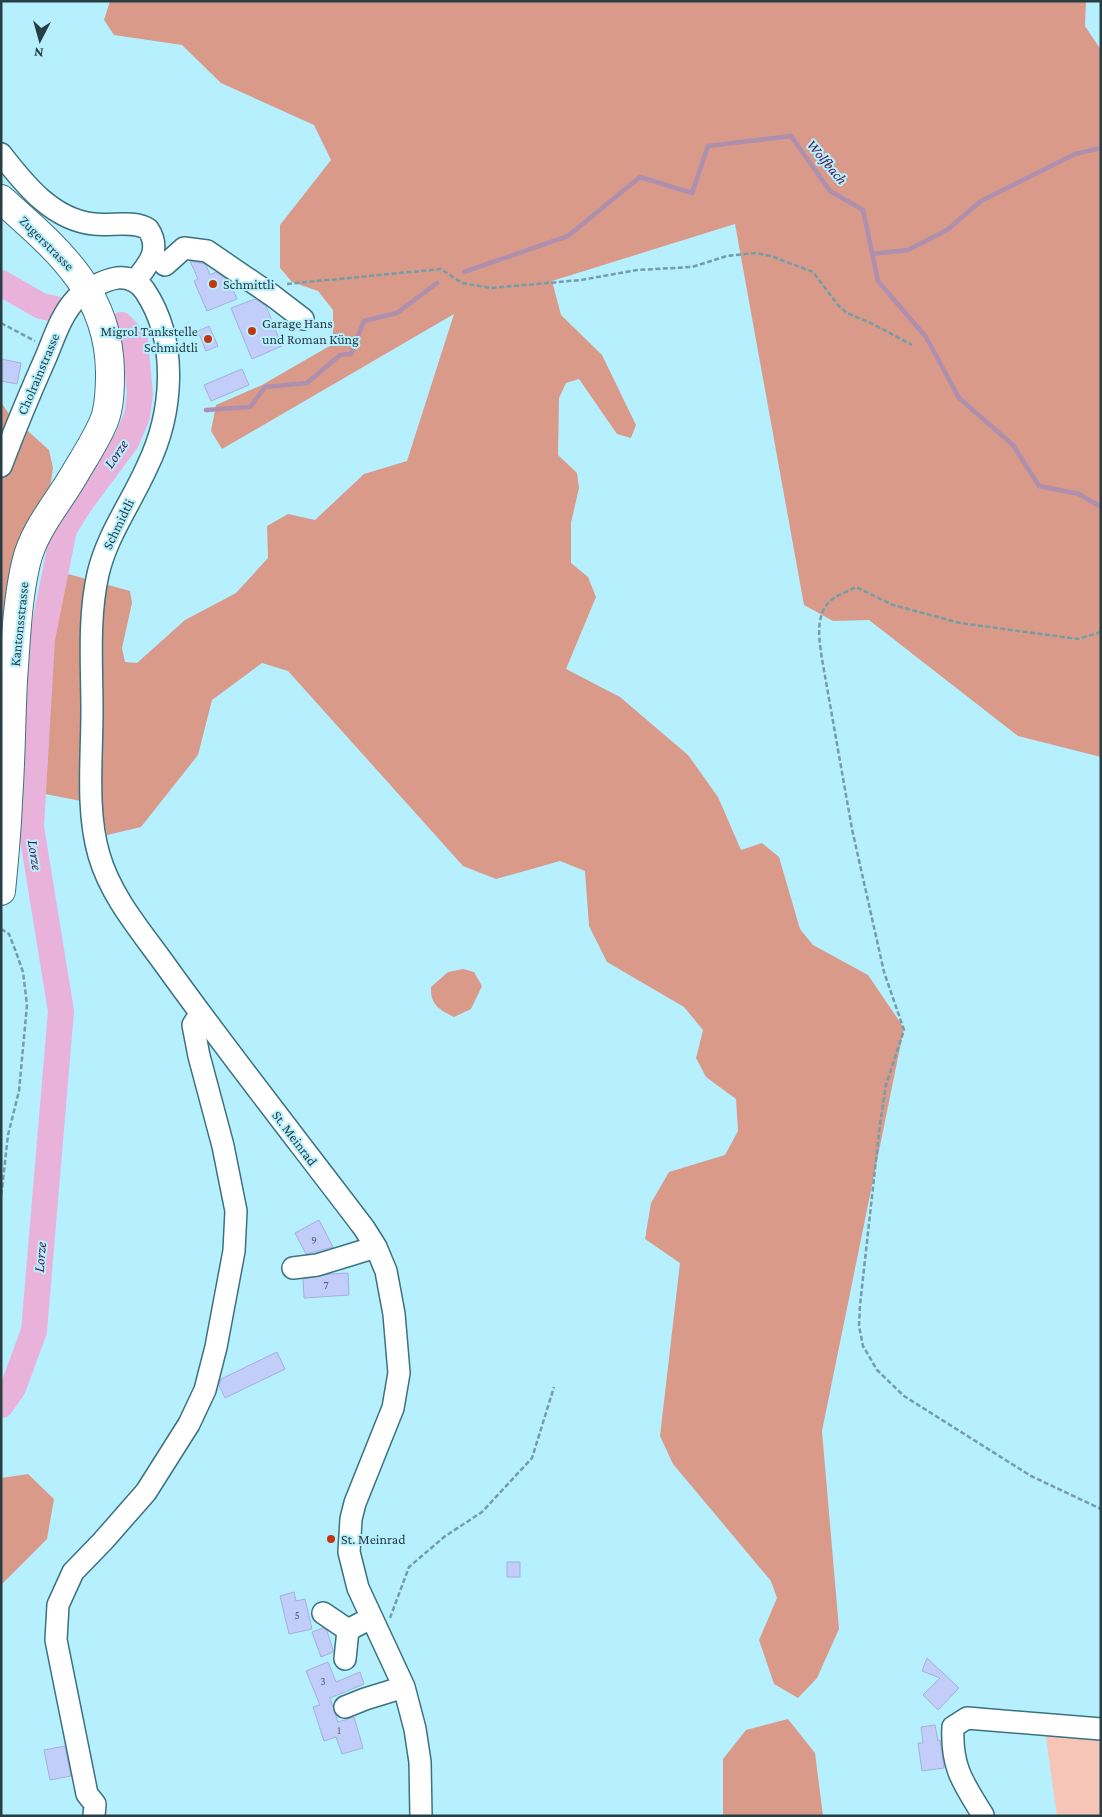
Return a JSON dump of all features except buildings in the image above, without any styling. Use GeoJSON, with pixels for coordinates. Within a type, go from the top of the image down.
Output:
{"type":"FeatureCollection","features":[{"type":"Feature","properties":{"kind":"main road","name":"Zugerstrasse"},"geometry":{"type":"LineString","coordinates":[[1,199],[58,253],[79,277],[88,291]]}},
{"type":"Feature","properties":{"kind":"main road","name":"Kantonsstrasse"},"geometry":{"type":"LineString","coordinates":[[1,891],[8,800],[18,604],[26,561],[37,535],[75,473],[104,420],[108,402],[110,351],[106,332],[88,291]]}},
{"type":"Feature","properties":{"kind":"street"},"geometry":{"type":"LineString","coordinates":[[1,154],[21,180],[49,206],[70,218],[93,224],[136,225],[148,229],[153,240],[151,262],[135,281],[120,278],[110,279],[88,291]]}},
{"type":"Feature","properties":{"kind":"street"},"geometry":{"type":"LineString","coordinates":[[165,265],[184,248],[207,251],[303,319]]}},
{"type":"Feature","properties":{"kind":"street","name":"Schmidtli"},"geometry":{"type":"LineString","coordinates":[[94,832],[92,790],[92,629],[97,578],[101,561],[114,530],[156,447],[164,419],[168,390],[167,364],[159,320],[146,292],[135,281]]}},
{"type":"Feature","properties":{"kind":"street","name":"Cholrainstrasse"},"geometry":{"type":"LineString","coordinates":[[1,466],[62,320],[77,298],[88,291]]}},
{"type":"Feature","properties":{"kind":"street","name":"St. Meinrad"},"geometry":{"type":"LineString","coordinates":[[94,832],[105,874],[116,898],[200,1014],[364,1228],[376,1247],[386,1271],[394,1314],[399,1373],[393,1408],[362,1484],[351,1519],[349,1552],[358,1588],[404,1687],[415,1729],[420,1762],[421,1816]]}},
{"type":"Feature","properties":{"kind":"street"},"geometry":{"type":"LineString","coordinates":[[94,1816],[95,1804],[87,1794],[56,1640],[58,1605],[72,1572],[103,1541],[146,1492],[189,1424],[205,1390],[216,1347],[234,1251],[236,1211],[223,1146],[199,1056],[193,1025],[200,1014]]}},
{"type":"Feature","properties":{"kind":"street"},"geometry":{"type":"LineString","coordinates":[[293,1268],[316,1265],[376,1247]]}},
{"type":"Feature","properties":{"kind":"street"},"geometry":{"type":"LineString","coordinates":[[323,1613],[348,1630],[374,1624]]}},
{"type":"Feature","properties":{"kind":"street"},"geometry":{"type":"LineString","coordinates":[[345,1659],[348,1630]]}},
{"type":"Feature","properties":{"kind":"street"},"geometry":{"type":"LineString","coordinates":[[345,1707],[404,1687]]}},
{"type":"Feature","properties":{"kind":"street"},"geometry":{"type":"LineString","coordinates":[[983,1815],[959,1776],[952,1744],[953,1727],[966,1718],[1101,1729]]}},
{"type":"Feature","properties":{"kind":"path"},"geometry":{"type":"LineString","coordinates":[[287,284],[441,269],[462,283],[491,288],[581,280],[637,270],[692,267],[727,256],[756,254],[771,256],[813,272],[846,313],[871,323],[912,345]]}},
{"type":"Feature","properties":{"kind":"path"},"geometry":{"type":"LineString","coordinates":[[1,323],[50,348]]}},
{"type":"Feature","properties":{"kind":"path"},"geometry":{"type":"LineString","coordinates":[[1101,632],[1078,639],[960,623],[893,604],[856,587],[833,598],[822,612],[819,632],[822,659],[852,829],[884,972],[904,1030],[886,1085],[880,1124],[860,1306],[859,1326],[864,1346],[878,1370],[904,1396],[1030,1476],[1101,1509]]}},
{"type":"Feature","properties":{"kind":"path"},"geometry":{"type":"LineString","coordinates":[[1,929],[9,934],[16,952],[27,997],[19,1090],[8,1135],[1,1198]]}},
{"type":"Feature","properties":{"kind":"path"},"geometry":{"type":"LineString","coordinates":[[374,1624],[392,1616],[409,1567],[444,1537],[482,1512],[532,1458],[554,1387]]}},
{"type":"Feature","properties":{"kind":"shaded area"},"geometry":{"type":"Polygon","coordinates":[[[110,1],[1086,1],[1085,26],[1101,50],[1101,757],[1018,736],[869,620],[833,621],[804,605],[735,224],[552,281],[561,315],[602,355],[636,425],[631,438],[617,434],[579,379],[566,383],[559,398],[558,455],[577,473],[579,488],[571,523],[571,563],[588,577],[596,597],[566,669],[620,697],[688,755],[718,797],[741,850],[762,843],[779,857],[800,929],[813,945],[868,975],[904,1028],[822,1431],[839,1629],[817,1678],[798,1698],[774,1684],[759,1640],[777,1598],[771,1581],[673,1464],[660,1436],[680,1263],[645,1239],[651,1203],[669,1172],[725,1155],[738,1131],[736,1099],[706,1077],[696,1058],[703,1030],[684,1007],[607,962],[589,926],[585,871],[560,861],[496,879],[463,866],[288,671],[262,663],[212,700],[198,755],[141,827],[107,835],[101,805],[35,792],[57,571],[130,591],[132,603],[122,648],[125,662],[137,663],[185,620],[236,593],[268,558],[267,526],[288,514],[315,520],[364,474],[407,461],[454,314],[222,449],[211,431],[216,405],[262,385],[333,344],[333,310],[318,291],[292,282],[280,268],[280,225],[331,160],[314,125],[221,83],[182,45],[114,35],[104,20],[110,1]]]}},
{"type":"Feature","properties":{"kind":"shaded area"},"geometry":{"type":"Polygon","coordinates":[[[1,402],[9,414],[49,450],[53,468],[1,808],[1,402]]]}},
{"type":"Feature","properties":{"kind":"shaded area"},"geometry":{"type":"Polygon","coordinates":[[[463,969],[474,972],[482,986],[471,1009],[454,1017],[437,1006],[432,998],[431,987],[448,972],[463,969]]]}},
{"type":"Feature","properties":{"kind":"shaded area"},"geometry":{"type":"Polygon","coordinates":[[[28,1474],[54,1499],[47,1539],[1,1585],[1,1478],[28,1474]]]}},
{"type":"Feature","properties":{"kind":"shaded area"},"geometry":{"type":"Polygon","coordinates":[[[788,1719],[815,1753],[823,1816],[723,1816],[723,1759],[746,1730],[788,1719]]]}},
{"type":"Feature","properties":{"kind":"shaded area"},"geometry":{"type":"Polygon","coordinates":[[[1045,1731],[1101,1736],[1101,1816],[1057,1816],[1045,1731]]]}},
{"type":"Feature","properties":{"kind":"waterway","name":"Wolfbach"},"geometry":{"type":"LineString","coordinates":[[464,272],[568,236],[640,177],[692,193],[708,146],[791,136],[830,191],[863,210],[878,281],[926,337],[959,398],[1013,445],[1039,486],[1079,494],[1101,507]]}},
{"type":"Feature","properties":{"kind":"waterway"},"geometry":{"type":"LineString","coordinates":[[872,254],[908,250],[947,230],[981,201],[1075,154],[1101,148]]}},
{"type":"Feature","properties":{"kind":"waterway","name":"Lorze"},"geometry":{"type":"LineString","coordinates":[[1,283],[41,306],[55,309]]}},
{"type":"Feature","properties":{"kind":"waterway","name":"Wolfbach"},"geometry":{"type":"LineString","coordinates":[[206,410],[250,407],[265,387],[307,383],[340,355],[351,354],[364,321],[397,313],[437,283]]}},
{"type":"Feature","properties":{"kind":"waterway","name":"Lorze"},"geometry":{"type":"LineString","coordinates":[[1,1405],[13,1388],[34,1331],[61,1011],[31,827],[42,639],[64,529],[79,505],[127,440],[137,416],[140,394],[135,340],[121,325]]}},
{"type":"Feature","properties":{"kind":"place","name":"Schmittli"},"geometry":{"type":"Point","coordinates":[213,284]}},
{"type":"Feature","properties":{"kind":"place","name":"Garage Hans und Roman Küng"},"geometry":{"type":"Point","coordinates":[252,331]}},
{"type":"Feature","properties":{"kind":"place","name":"Migrol Tankstelle Schmidtli"},"geometry":{"type":"Point","coordinates":[208,339]}},
{"type":"Feature","properties":{"kind":"place","name":"St. Meinrad"},"geometry":{"type":"Point","coordinates":[331,1539]}}]}
